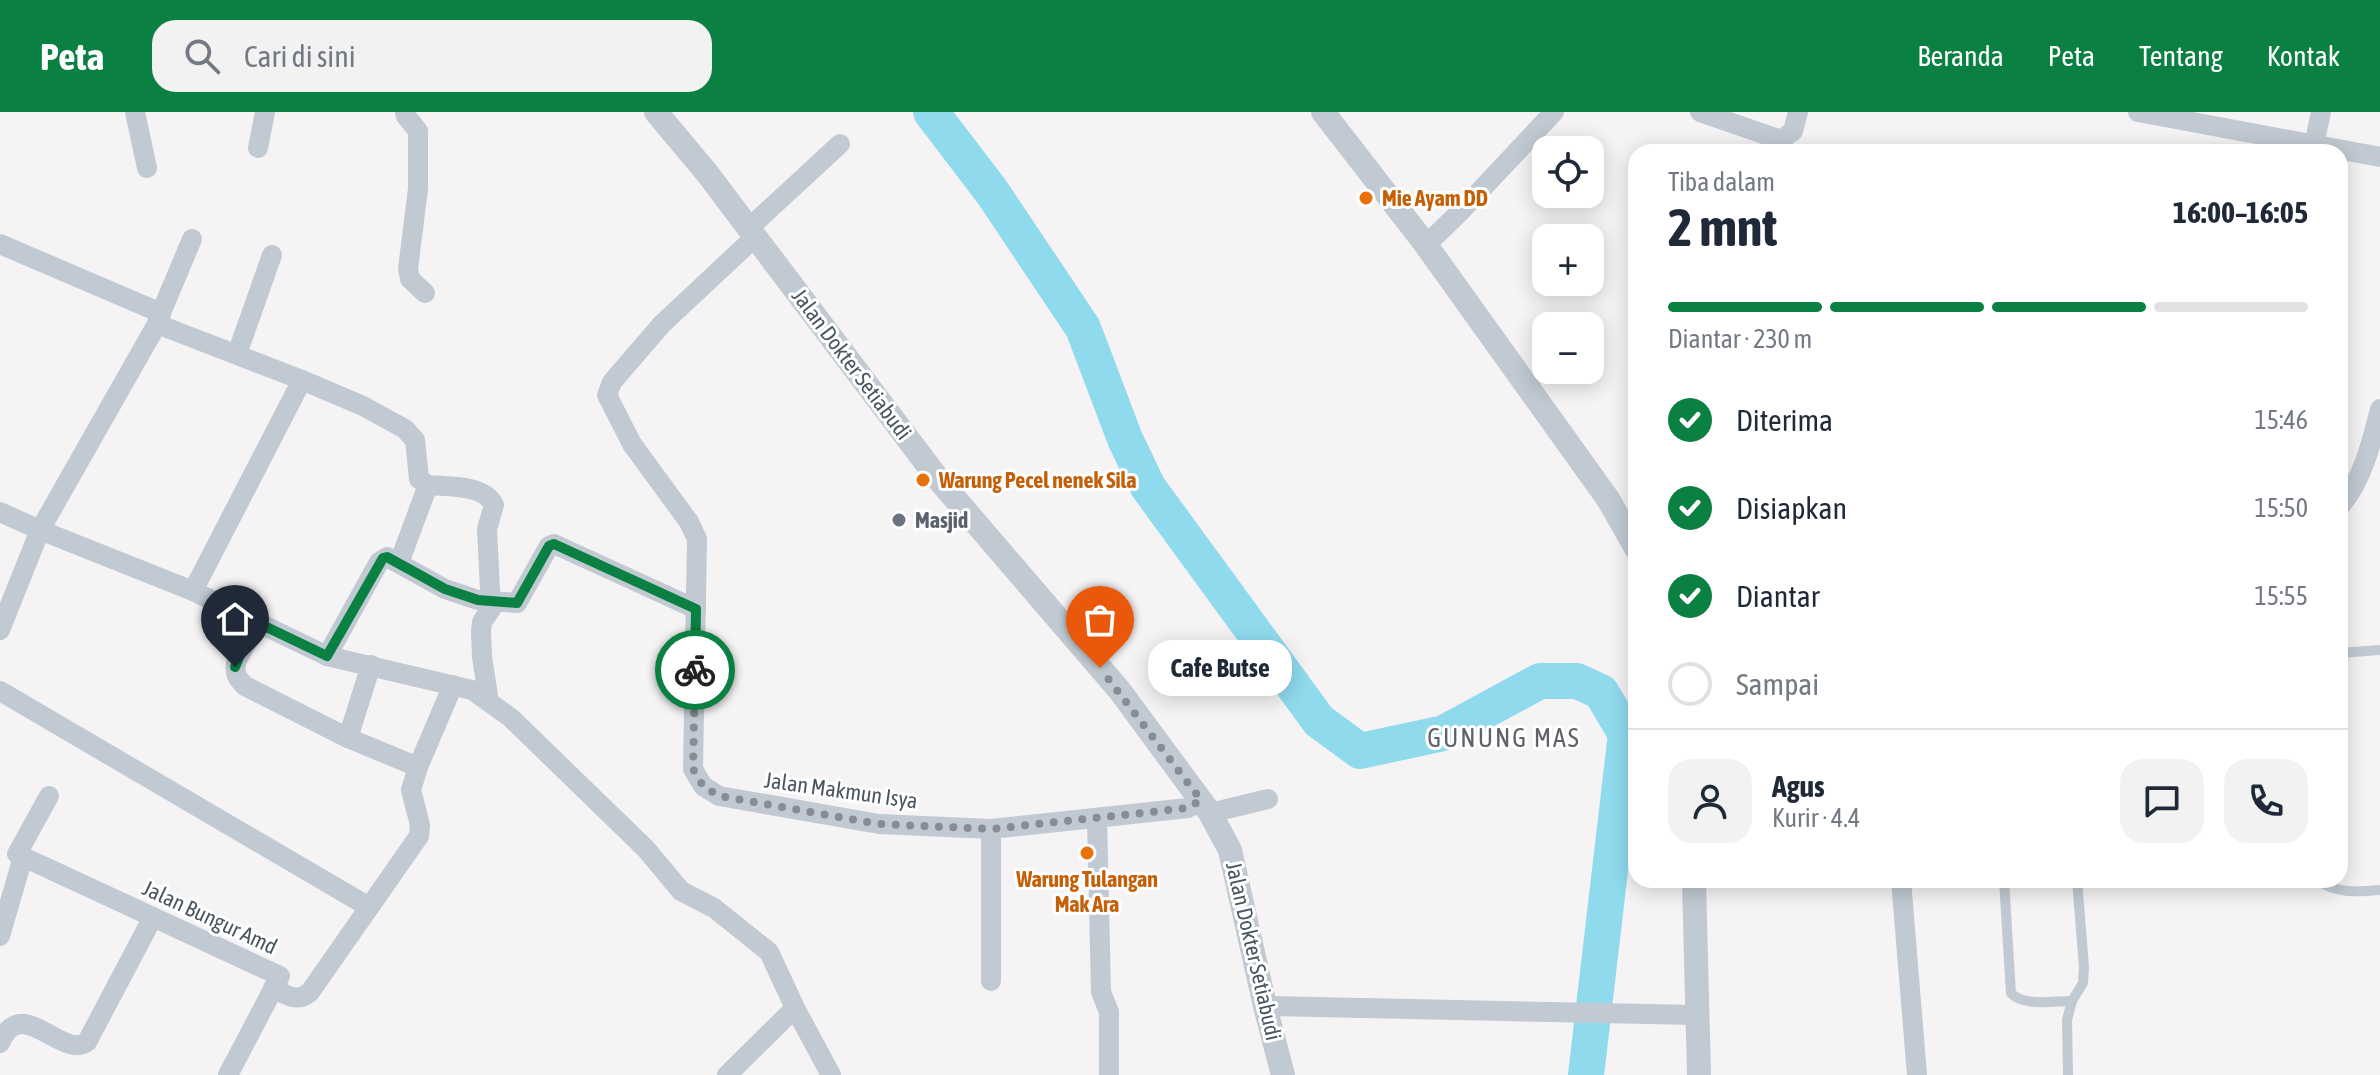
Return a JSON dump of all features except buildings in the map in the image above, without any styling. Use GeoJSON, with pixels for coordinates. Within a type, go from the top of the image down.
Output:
{"type":"FeatureCollection","features":[{"type":"Feature","properties":{"kind":"street"},"geometry":{"type":"LineString","coordinates":[[135,112],[147,168]]}},
{"type":"Feature","properties":{"kind":"street"},"geometry":{"type":"LineString","coordinates":[[258,148],[265,112]]}},
{"type":"Feature","properties":{"kind":"street"},"geometry":{"type":"LineString","coordinates":[[405,112],[418,131],[418,189],[408,269],[410,279],[425,293]]}},
{"type":"Feature","properties":{"kind":"street","name":"Jalan Dokter Setiabudi"},"geometry":{"type":"LineString","coordinates":[[656,112],[707,173],[939,480],[1120,691],[1205,807],[1230,850],[1283,1075]]}},
{"type":"Feature","properties":{"kind":"street"},"geometry":{"type":"LineString","coordinates":[[1323,112],[1426,245],[1608,499],[1628,534]]}},
{"type":"Feature","properties":{"kind":"street"},"geometry":{"type":"LineString","coordinates":[[1426,245],[1554,112]]}},
{"type":"Feature","properties":{"kind":"street"},"geometry":{"type":"LineString","coordinates":[[1700,112],[1781,140],[1793,131],[1798,112]]}},
{"type":"Feature","properties":{"kind":"street"},"geometry":{"type":"LineString","coordinates":[[2138,112],[2309,144]]}},
{"type":"Feature","properties":{"kind":"street"},"geometry":{"type":"LineString","coordinates":[[2314,144],[2321,112]]}},
{"type":"Feature","properties":{"kind":"street"},"geometry":{"type":"LineString","coordinates":[[752,233],[840,144]]}},
{"type":"Feature","properties":{"kind":"street"},"geometry":{"type":"LineString","coordinates":[[2348,151],[2380,157]]}},
{"type":"Feature","properties":{"kind":"street","name":"Jalan Makmun Isya"},"geometry":{"type":"LineString","coordinates":[[752,233],[662,324],[612,382],[607,395],[632,444],[689,522],[697,539],[693,769],[703,786],[719,796],[879,824],[991,829],[1268,799]]}},
{"type":"Feature","properties":{"kind":"street"},"geometry":{"type":"LineString","coordinates":[[0,630],[40,530],[159,318],[192,239]]}},
{"type":"Feature","properties":{"kind":"street"},"geometry":{"type":"LineString","coordinates":[[0,244],[237,354],[363,406],[405,429],[415,440],[419,479],[428,485],[481,492],[491,500],[494,505],[487,529],[492,601],[481,631],[489,702]]}},
{"type":"Feature","properties":{"kind":"street"},"geometry":{"type":"LineString","coordinates":[[237,354],[272,255]]}},
{"type":"Feature","properties":{"kind":"street"},"geometry":{"type":"LineString","coordinates":[[193,591],[302,380]]}},
{"type":"Feature","properties":{"kind":"street"},"geometry":{"type":"LineString","coordinates":[[2348,494],[2374,434],[2380,409]]}},
{"type":"Feature","properties":{"kind":"street"},"geometry":{"type":"LineString","coordinates":[[399,563],[428,485]]}},
{"type":"Feature","properties":{"kind":"street"},"geometry":{"type":"LineString","coordinates":[[0,512],[193,591],[327,656],[472,690],[511,718],[646,849],[681,891],[714,908],[769,952],[831,1075]]}},
{"type":"Feature","properties":{"kind":"street"},"geometry":{"type":"LineString","coordinates":[[327,656],[379,562],[387,557],[445,589],[478,600],[517,603],[549,546],[554,544],[696,609]]}},
{"type":"Feature","properties":{"kind":"street"},"geometry":{"type":"LineString","coordinates":[[258,623],[235,667],[236,677],[245,686],[348,738],[418,767]]}},
{"type":"Feature","properties":{"kind":"street"},"geometry":{"type":"LineString","coordinates":[[348,738],[371,665]]}},
{"type":"Feature","properties":{"kind":"street"},"geometry":{"type":"LineString","coordinates":[[273,988],[297,998],[310,992],[419,836],[420,825],[411,790],[412,782],[453,685]]}},
{"type":"Feature","properties":{"kind":"street"},"geometry":{"type":"LineString","coordinates":[[0,691],[369,907]]}},
{"type":"Feature","properties":{"kind":"street"},"geometry":{"type":"LineString","coordinates":[[0,936],[14,853],[49,796]]}},
{"type":"Feature","properties":{"kind":"street"},"geometry":{"type":"LineString","coordinates":[[1097,819],[1101,992],[1109,1012],[1109,1075]]}},
{"type":"Feature","properties":{"kind":"street"},"geometry":{"type":"LineString","coordinates":[[991,829],[991,981]]}},
{"type":"Feature","properties":{"kind":"street","name":"Jalan Bungur Amd"},"geometry":{"type":"LineString","coordinates":[[14,853],[280,976],[228,1075]]}},
{"type":"Feature","properties":{"kind":"street"},"geometry":{"type":"LineString","coordinates":[[1694,888],[1699,1075]]}},
{"type":"Feature","properties":{"kind":"street"},"geometry":{"type":"LineString","coordinates":[[1902,888],[1917,1075]]}},
{"type":"Feature","properties":{"kind":"street"},"geometry":{"type":"LineString","coordinates":[[0,1043],[9,1029],[16,1026],[37,1027],[71,1046],[78,1047],[87,1042],[153,917]]}},
{"type":"Feature","properties":{"kind":"street"},"geometry":{"type":"LineString","coordinates":[[1265,1006],[1696,1015]]}},
{"type":"Feature","properties":{"kind":"street"},"geometry":{"type":"LineString","coordinates":[[727,1075],[795,1008]]}},
{"type":"Feature","properties":{"kind":"lane"},"geometry":{"type":"LineString","coordinates":[[2348,652],[2380,650]]}},
{"type":"Feature","properties":{"kind":"lane"},"geometry":{"type":"LineString","coordinates":[[2004,888],[2011,993],[2016,1000],[2072,1001]]}},
{"type":"Feature","properties":{"kind":"lane"},"geometry":{"type":"LineString","coordinates":[[2068,1075],[2067,1020],[2072,1001],[2083,983],[2084,967],[2078,888]]}},
{"type":"Feature","properties":{"kind":"lane"},"geometry":{"type":"LineString","coordinates":[[2331,888],[2380,890]]}},
{"type":"Feature","properties":{"kind":"waterway"},"geometry":{"type":"LineString","coordinates":[[931,112],[992,192],[1083,328],[1125,439],[1148,487],[1319,721],[1360,751],[1444,733],[1540,681],[1577,681],[1601,692],[1626,734],[1586,1075]]}},
{"type":"Feature","properties":{"kind":"way so far"},"geometry":{"type":"LineString","coordinates":[[695,670],[693,769],[703,786],[719,796],[879,824],[991,829],[1188,808],[1201,800],[1100,668]]}},
{"type":"Feature","properties":{"kind":"place","name":"Mie Ayam DD"},"geometry":{"type":"Point","coordinates":[1366,198]}},
{"type":"Feature","properties":{"kind":"place","name":"Warung Pecel nenek Sila"},"geometry":{"type":"Point","coordinates":[923,480]}},
{"type":"Feature","properties":{"kind":"place","name":"Masjid"},"geometry":{"type":"Point","coordinates":[899,520]}},
{"type":"Feature","properties":{"kind":"place","name":"Cafe Butse"},"geometry":{"type":"Point","coordinates":[1100,668]}},
{"type":"Feature","properties":{"kind":"place","name":"Warung Tulangan Mak Ara"},"geometry":{"type":"Point","coordinates":[1087,853]}},
{"type":"Feature","properties":{"kind":"district","name":"GUNUNG MAS"},"geometry":{"type":"Point","coordinates":[1504,738]}},
{"type":"Feature","properties":{"kind":"route"},"geometry":{"type":"LineString","coordinates":[[235,667],[258,623],[327,656],[383,558],[387,557],[445,589],[478,600],[517,603],[549,546],[554,544],[696,609],[695,670]]}}]}
